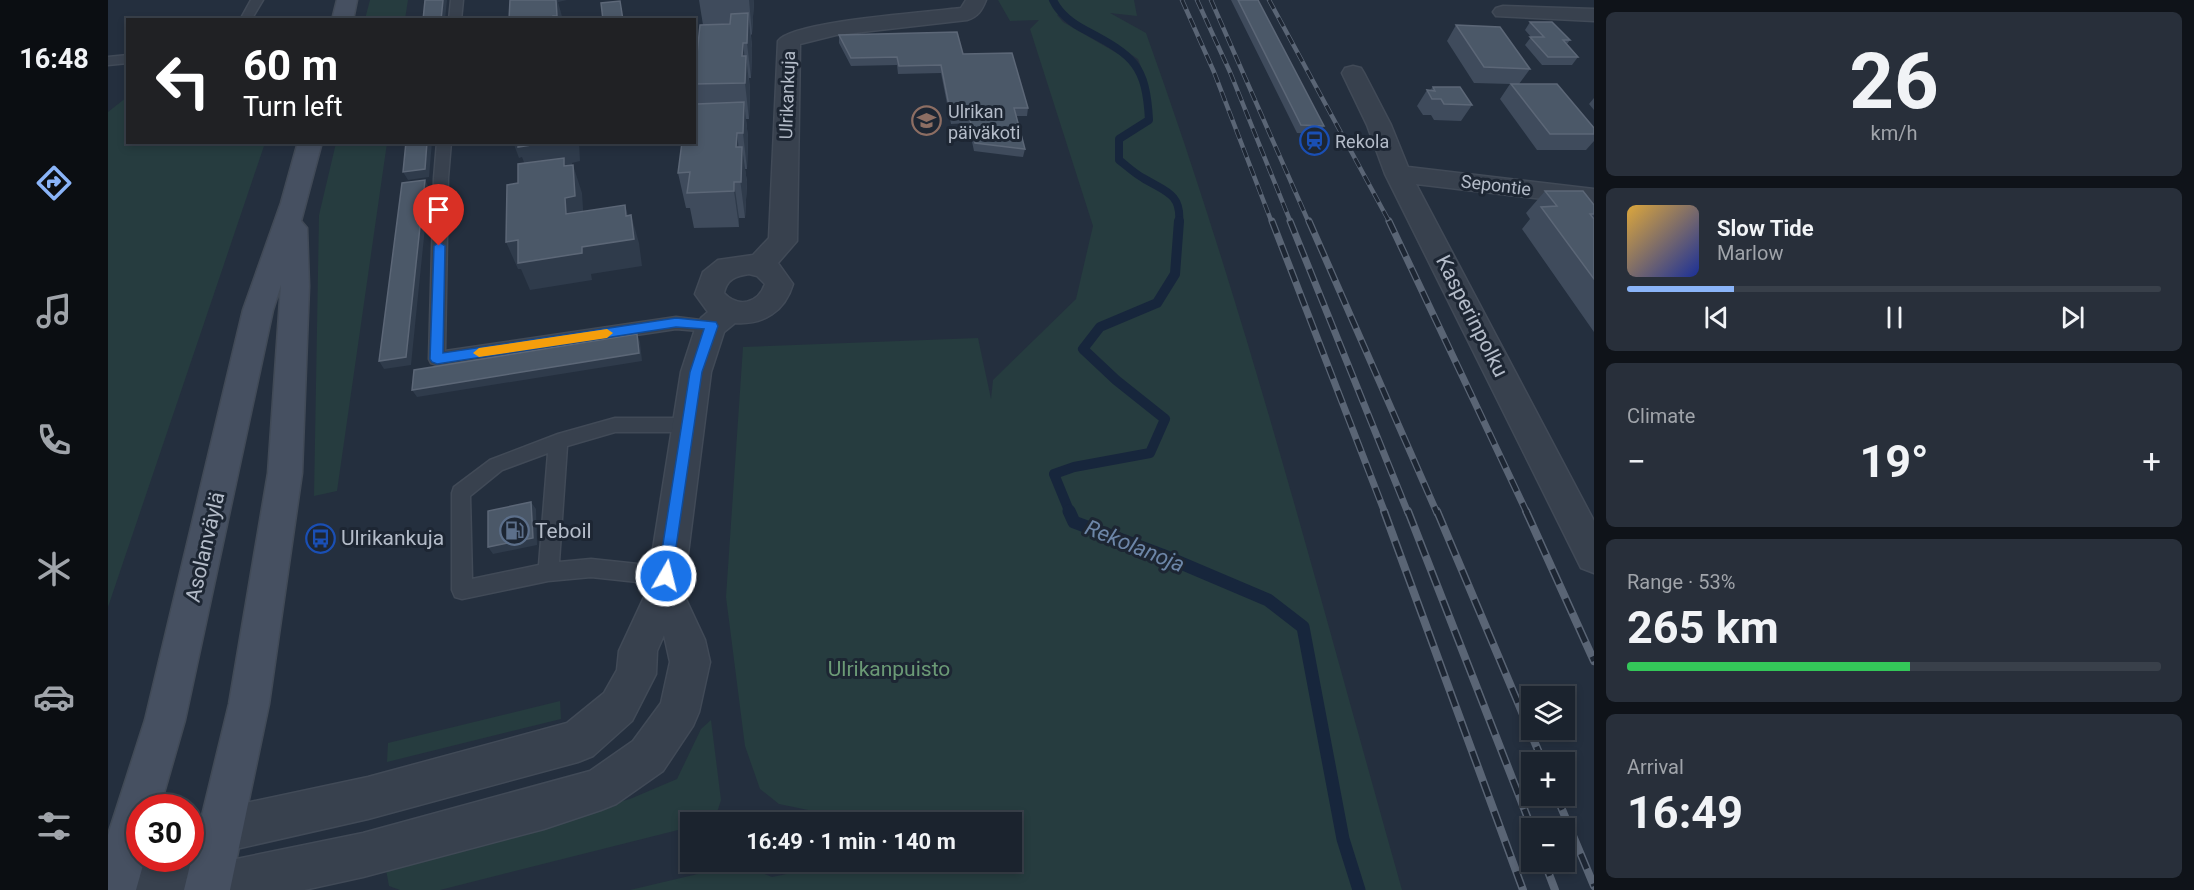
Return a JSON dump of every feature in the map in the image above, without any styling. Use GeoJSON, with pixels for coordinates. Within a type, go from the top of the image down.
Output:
{"type":"FeatureCollection","features":[{"type":"Feature","properties":{"kind":"main road"},"geometry":{"type":"LineString","coordinates":[[342,18],[347,0]]}},
{"type":"Feature","properties":{"kind":"main road","name":"Asolanväylä"},"geometry":{"type":"LineString","coordinates":[[114,887],[165,720],[258,310],[294,202],[309,144]]}},
{"type":"Feature","properties":{"kind":"main road","name":"Asolanväylä"},"geometry":{"type":"LineString","coordinates":[[207,889],[206,838],[249,704],[285,473],[295,286],[294,202]]}},
{"type":"Feature","properties":{"kind":"street","name":"Ulrikankuja"},"geometry":{"type":"LineString","coordinates":[[759,266],[783,241],[789,41],[805,35],[836,29],[967,14],[976,0]]}},
{"type":"Feature","properties":{"kind":"street"},"geometry":{"type":"LineString","coordinates":[[1503,12],[1594,15]]}},
{"type":"Feature","properties":{"kind":"street","name":"Kasperinpolku"},"geometry":{"type":"LineString","coordinates":[[1353,73],[1379,124],[1398,174],[1594,557]]}},
{"type":"Feature","properties":{"kind":"street","name":"Sepontie"},"geometry":{"type":"LineString","coordinates":[[1398,174],[1594,197]]}},
{"type":"Feature","properties":{"kind":"street"},"geometry":{"type":"LineString","coordinates":[[206,838],[368,798],[578,741],[618,707],[636,674],[638,651],[665,585],[696,372],[720,319],[719,307],[709,294],[713,279],[728,267],[749,264],[759,266],[775,276],[778,284],[773,300],[758,310],[720,319]]}},
{"type":"Feature","properties":{"kind":"street"},"geometry":{"type":"LineString","coordinates":[[114,887],[207,889],[363,855],[544,807],[601,789],[648,756],[679,712],[690,662],[686,639],[665,585]]}},
{"type":"Feature","properties":{"kind":"street"},"geometry":{"type":"LineString","coordinates":[[114,887],[141,872]]}},
{"type":"Feature","properties":{"kind":"lane"},"geometry":{"type":"LineString","coordinates":[[246,18],[257,0]]}},
{"type":"Feature","properties":{"kind":"lane"},"geometry":{"type":"LineString","coordinates":[[455,18],[457,0]]}},
{"type":"Feature","properties":{"kind":"lane"},"geometry":{"type":"LineString","coordinates":[[108,61],[126,59]]}},
{"type":"Feature","properties":{"kind":"lane"},"geometry":{"type":"LineString","coordinates":[[444,144],[437,359],[676,323],[720,319]]}},
{"type":"Feature","properties":{"kind":"lane"},"geometry":{"type":"LineString","coordinates":[[665,585],[591,568],[548,572],[462,590],[462,494],[496,465],[558,441],[615,425],[688,425]]}},
{"type":"Feature","properties":{"kind":"lane"},"geometry":{"type":"LineString","coordinates":[[548,572],[558,441]]}},
{"type":"Feature","properties":{"kind":"green space"},"geometry":{"type":"Polygon","coordinates":[[[370,0],[408,0],[405,18],[365,18],[370,0]]]}},
{"type":"Feature","properties":{"kind":"green space","name":"Ulrikanpuisto"},"geometry":{"type":"Polygon","coordinates":[[[998,0],[1134,0],[1137,16],[1110,13],[1146,33],[1183,138],[1282,459],[1402,890],[630,890],[706,872],[760,872],[772,877],[796,872],[1022,872],[1022,812],[812,812],[779,804],[760,789],[745,746],[726,597],[743,347],[978,338],[991,399],[993,380],[1076,299],[1093,226],[1030,29],[1039,20],[1010,21],[998,0]],[[1067,13],[1057,15],[1063,22],[1141,67],[1138,59],[1100,34],[1074,21],[1067,13]]]}},
{"type":"Feature","properties":{"kind":"green space"},"geometry":{"type":"Polygon","coordinates":[[[126,98],[126,144],[265,144],[108,607],[108,112],[126,98]]]}},
{"type":"Feature","properties":{"kind":"green space"},"geometry":{"type":"Polygon","coordinates":[[[336,144],[387,144],[337,491],[314,496],[319,215],[336,144]]]}},
{"type":"Feature","properties":{"kind":"green space"},"geometry":{"type":"Polygon","coordinates":[[[560,701],[561,719],[387,762],[388,743],[560,701]]]}},
{"type":"Feature","properties":{"kind":"green space"},"geometry":{"type":"Polygon","coordinates":[[[711,720],[721,800],[717,812],[680,812],[680,830],[440,890],[400,890],[389,886],[385,864],[630,799],[677,779],[701,729],[711,720]]]}},
{"type":"Feature","properties":{"kind":"building"},"geometry":{"type":"Polygon","coordinates":[[[425,0],[443,0],[441,18],[423,18],[425,0]]]}},
{"type":"Feature","properties":{"kind":"building"},"geometry":{"type":"Polygon","coordinates":[[[510,0],[556,0],[557,16],[553,18],[509,18],[510,0]]]}},
{"type":"Feature","properties":{"kind":"building"},"geometry":{"type":"Polygon","coordinates":[[[1238,0],[1258,0],[1324,126],[1301,125],[1238,0]]]}},
{"type":"Feature","properties":{"kind":"building"},"geometry":{"type":"Polygon","coordinates":[[[620,1],[623,18],[603,18],[601,3],[620,1]]]}},
{"type":"Feature","properties":{"kind":"building"},"geometry":{"type":"Polygon","coordinates":[[[748,13],[747,43],[743,43],[742,56],[746,56],[745,83],[696,84],[700,25],[730,24],[731,14],[748,13]]]}},
{"type":"Feature","properties":{"kind":"building"},"geometry":{"type":"Polygon","coordinates":[[[1530,22],[1552,22],[1570,40],[1563,40],[1578,57],[1548,57],[1530,37],[1544,37],[1530,22]]]}},
{"type":"Feature","properties":{"kind":"building"},"geometry":{"type":"Polygon","coordinates":[[[1456,25],[1500,27],[1530,69],[1484,67],[1456,25]]]}},
{"type":"Feature","properties":{"kind":"building"},"geometry":{"type":"Polygon","coordinates":[[[957,32],[963,54],[1012,53],[1028,108],[1014,108],[1025,149],[975,143],[969,115],[951,116],[941,65],[899,66],[897,57],[851,58],[839,35],[957,32]]]}},
{"type":"Feature","properties":{"kind":"building"},"geometry":{"type":"Polygon","coordinates":[[[1511,84],[1557,84],[1594,128],[1594,134],[1550,134],[1511,84]]]}},
{"type":"Feature","properties":{"kind":"building"},"geometry":{"type":"Polygon","coordinates":[[[1433,87],[1460,87],[1472,105],[1444,104],[1441,99],[1432,99],[1427,90],[1435,91],[1433,87]]]}},
{"type":"Feature","properties":{"kind":"building"},"geometry":{"type":"Polygon","coordinates":[[[744,102],[743,133],[737,133],[736,147],[742,147],[741,182],[734,182],[734,191],[687,193],[690,172],[678,173],[682,144],[696,144],[697,104],[744,102]]]}},
{"type":"Feature","properties":{"kind":"building"},"geometry":{"type":"Polygon","coordinates":[[[406,144],[427,144],[425,169],[403,172],[406,144]]]}},
{"type":"Feature","properties":{"kind":"building"},"geometry":{"type":"Polygon","coordinates":[[[518,144],[537,144],[518,147],[518,144]]]}},
{"type":"Feature","properties":{"kind":"building"},"geometry":{"type":"Polygon","coordinates":[[[564,158],[564,166],[573,165],[575,196],[565,198],[566,214],[625,205],[626,216],[631,215],[634,239],[582,247],[582,253],[518,263],[518,240],[506,242],[507,185],[518,183],[518,164],[564,158]]]}},
{"type":"Feature","properties":{"kind":"building"},"geometry":{"type":"Polygon","coordinates":[[[425,180],[406,357],[379,361],[402,183],[425,180]]]}},
{"type":"Feature","properties":{"kind":"building"},"geometry":{"type":"Polygon","coordinates":[[[1545,191],[1583,191],[1594,205],[1594,214],[1590,214],[1594,219],[1594,279],[1541,207],[1557,206],[1545,191]]]}},
{"type":"Feature","properties":{"kind":"building"},"geometry":{"type":"Polygon","coordinates":[[[637,334],[639,353],[412,390],[414,370],[637,334]]]}},
{"type":"Feature","properties":{"kind":"building","name":"Teboil"},"geometry":{"type":"Polygon","coordinates":[[[531,502],[533,538],[488,547],[488,511],[531,502]]]}},
{"type":"Feature","properties":{"kind":"waterway","name":"Rekolanoja"},"geometry":{"type":"LineString","coordinates":[[1053,0],[1063,15],[1116,48],[1134,64],[1140,74],[1145,86],[1149,120],[1119,139],[1119,160],[1170,194],[1178,205],[1179,221]]}},
{"type":"Feature","properties":{"kind":"waterway","name":"Rekolanoja"},"geometry":{"type":"LineString","coordinates":[[1070,513],[1054,474],[1074,467],[1150,453],[1165,419],[1116,380],[1083,349],[1100,327],[1157,303],[1175,274],[1179,221]]}},
{"type":"Feature","properties":{"kind":"waterway","name":"Rekolanoja"},"geometry":{"type":"LineString","coordinates":[[1069,511],[1074,522],[1162,555],[1268,600],[1303,627],[1343,839],[1359,890]]}},
{"type":"Feature","properties":{"kind":"railway"},"geometry":{"type":"LineString","coordinates":[[1182,0],[1214,72],[1272,223]]}},
{"type":"Feature","properties":{"kind":"railway"},"geometry":{"type":"LineString","coordinates":[[1197,0],[1230,72],[1291,223]]}},
{"type":"Feature","properties":{"kind":"railway"},"geometry":{"type":"LineString","coordinates":[[1211,0],[1309,223]]}},
{"type":"Feature","properties":{"kind":"railway"},"geometry":{"type":"LineString","coordinates":[[1269,0],[1390,222]]}},
{"type":"Feature","properties":{"kind":"railway"},"geometry":{"type":"LineString","coordinates":[[1272,221],[1385,513]]}},
{"type":"Feature","properties":{"kind":"railway"},"geometry":{"type":"LineString","coordinates":[[1290,221],[1408,513]]}},
{"type":"Feature","properties":{"kind":"railway"},"geometry":{"type":"LineString","coordinates":[[1309,221],[1437,513]]}},
{"type":"Feature","properties":{"kind":"railway"},"geometry":{"type":"LineString","coordinates":[[1390,222],[1527,513]]}},
{"type":"Feature","properties":{"kind":"railway"},"geometry":{"type":"LineString","coordinates":[[1384,511],[1523,890]]}},
{"type":"Feature","properties":{"kind":"railway"},"geometry":{"type":"LineString","coordinates":[[1408,511],[1528,818]]}},
{"type":"Feature","properties":{"kind":"railway"},"geometry":{"type":"LineString","coordinates":[[1437,511],[1539,752]]}},
{"type":"Feature","properties":{"kind":"railway"},"geometry":{"type":"LineString","coordinates":[[1526,511],[1594,661]]}},
{"type":"Feature","properties":{"kind":"railway"},"geometry":{"type":"LineString","coordinates":[[1561,806],[1594,886]]}},
{"type":"Feature","properties":{"kind":"railway"},"geometry":{"type":"LineString","coordinates":[[1548,872],[1555,890]]}},
{"type":"Feature","properties":{"kind":"slow traffic"},"geometry":{"type":"LineString","coordinates":[[479,353],[607,333]]}},
{"type":"Feature","properties":{"kind":"place","name":"Ulrikan päiväkoti"},"geometry":{"type":"Point","coordinates":[927,121]}},
{"type":"Feature","properties":{"kind":"place","name":"Rekola"},"geometry":{"type":"Point","coordinates":[1314,141]}},
{"type":"Feature","properties":{"kind":"place","name":"Teboil"},"geometry":{"type":"Point","coordinates":[514,531]}},
{"type":"Feature","properties":{"kind":"place","name":"Ulrikankuja"},"geometry":{"type":"Point","coordinates":[320,538]}},
{"type":"Feature","properties":{"kind":"route"},"geometry":{"type":"LineString","coordinates":[[439,246],[437,359],[676,323],[711,326],[696,372],[666,576]]}}]}
